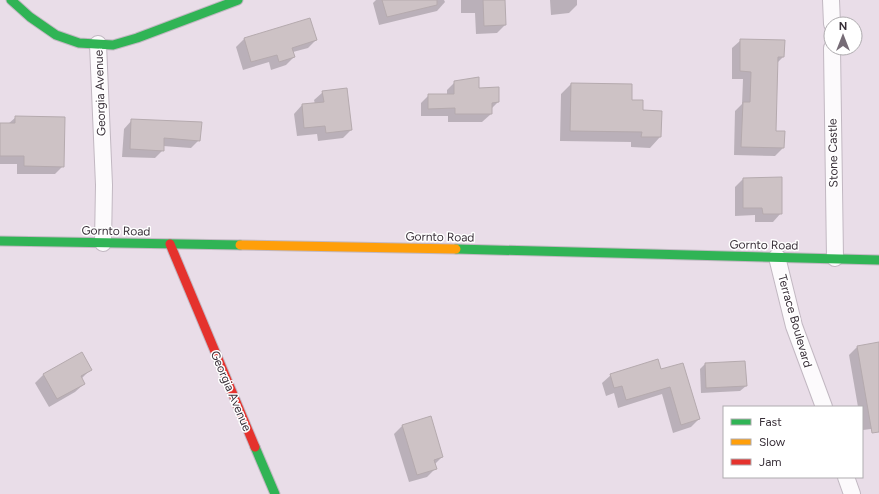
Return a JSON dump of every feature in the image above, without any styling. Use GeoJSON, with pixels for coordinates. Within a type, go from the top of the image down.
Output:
{"type":"FeatureCollection","features":[{"type":"Feature","properties":{"kind":"main road","name":"Georgia Avenue"},"geometry":{"type":"LineString","coordinates":[[11,0],[30,17],[56,34],[79,43],[98,44]]}},
{"type":"Feature","properties":{"kind":"main road"},"geometry":{"type":"LineString","coordinates":[[98,44],[113,45],[137,38],[238,0]]}},
{"type":"Feature","properties":{"kind":"main road","name":"Gornto Road"},"geometry":{"type":"LineString","coordinates":[[0,241],[879,260]]}},
{"type":"Feature","properties":{"kind":"main road","name":"Georgia Avenue"},"geometry":{"type":"LineString","coordinates":[[170,244],[276,494]]}},
{"type":"Feature","properties":{"kind":"street"},"geometry":{"type":"LineString","coordinates":[[831,0],[832,16]]}},
{"type":"Feature","properties":{"kind":"street","name":"Georgia Avenue"},"geometry":{"type":"LineString","coordinates":[[98,44],[104,186],[103,243]]}},
{"type":"Feature","properties":{"kind":"street","name":"Stone Castle"},"geometry":{"type":"LineString","coordinates":[[832,56],[835,258]]}},
{"type":"Feature","properties":{"kind":"street","name":"Terrace Boulevard"},"geometry":{"type":"LineString","coordinates":[[777,257],[794,326],[824,406]]}},
{"type":"Feature","properties":{"kind":"street"},"geometry":{"type":"LineString","coordinates":[[846,478],[852,494]]}},
{"type":"Feature","properties":{"kind":"building"},"geometry":{"type":"Polygon","coordinates":[[[382,0],[437,0],[437,5],[387,17],[382,0]]]}},
{"type":"Feature","properties":{"kind":"building"},"geometry":{"type":"Polygon","coordinates":[[[483,0],[505,0],[506,25],[484,26],[483,0]]]}},
{"type":"Feature","properties":{"kind":"building"},"geometry":{"type":"Polygon","coordinates":[[[310,18],[317,40],[292,48],[295,57],[279,62],[277,55],[251,62],[244,38],[310,18]]]}},
{"type":"Feature","properties":{"kind":"building"},"geometry":{"type":"Polygon","coordinates":[[[740,39],[785,40],[784,57],[778,57],[776,131],[785,131],[784,148],[741,147],[743,102],[750,102],[751,72],[740,71],[740,39]]]}},
{"type":"Feature","properties":{"kind":"building"},"geometry":{"type":"Polygon","coordinates":[[[479,77],[479,88],[499,87],[499,102],[492,103],[492,114],[455,114],[455,108],[428,109],[428,94],[454,94],[454,81],[479,77]]]}},
{"type":"Feature","properties":{"kind":"building"},"geometry":{"type":"Polygon","coordinates":[[[571,83],[632,84],[632,100],[643,100],[643,110],[662,111],[661,137],[641,137],[642,132],[570,131],[571,83]]]}},
{"type":"Feature","properties":{"kind":"building"},"geometry":{"type":"Polygon","coordinates":[[[347,88],[352,130],[326,133],[325,126],[304,128],[302,104],[324,102],[322,91],[347,88]]]}},
{"type":"Feature","properties":{"kind":"building"},"geometry":{"type":"Polygon","coordinates":[[[15,116],[65,117],[64,167],[24,166],[24,156],[0,156],[0,123],[15,123],[15,116]]]}},
{"type":"Feature","properties":{"kind":"building"},"geometry":{"type":"Polygon","coordinates":[[[131,119],[202,122],[200,141],[164,138],[164,151],[130,149],[131,119]]]}},
{"type":"Feature","properties":{"kind":"building"},"geometry":{"type":"Polygon","coordinates":[[[782,177],[782,214],[763,214],[762,208],[743,208],[743,178],[782,177]]]}},
{"type":"Feature","properties":{"kind":"building"},"geometry":{"type":"Polygon","coordinates":[[[879,342],[879,432],[872,433],[857,346],[879,342]]]}},
{"type":"Feature","properties":{"kind":"building"},"geometry":{"type":"Polygon","coordinates":[[[82,352],[92,370],[81,376],[85,384],[57,399],[43,374],[82,352]]]}},
{"type":"Feature","properties":{"kind":"building"},"geometry":{"type":"Polygon","coordinates":[[[658,359],[661,369],[683,363],[700,419],[681,425],[670,387],[626,400],[622,386],[614,388],[610,374],[658,359]]]}},
{"type":"Feature","properties":{"kind":"building"},"geometry":{"type":"Polygon","coordinates":[[[745,361],[747,386],[706,388],[705,363],[745,361]]]}},
{"type":"Feature","properties":{"kind":"building"},"geometry":{"type":"Polygon","coordinates":[[[431,416],[443,457],[434,460],[437,469],[417,475],[402,425],[431,416]]]}},
{"type":"Feature","properties":{"kind":"traffic: fast"},"geometry":{"type":"LineString","coordinates":[[11,0],[30,17],[56,35],[79,43],[113,45],[137,38],[238,0]]}},
{"type":"Feature","properties":{"kind":"traffic: fast"},"geometry":{"type":"LineString","coordinates":[[0,241],[240,245]]}},
{"type":"Feature","properties":{"kind":"traffic: fast"},"geometry":{"type":"LineString","coordinates":[[456,249],[879,260]]}},
{"type":"Feature","properties":{"kind":"traffic: fast"},"geometry":{"type":"LineString","coordinates":[[255,447],[275,494]]}},
{"type":"Feature","properties":{"kind":"traffic: slow"},"geometry":{"type":"LineString","coordinates":[[240,245],[456,249]]}},
{"type":"Feature","properties":{"kind":"traffic: jam"},"geometry":{"type":"LineString","coordinates":[[170,244],[255,447]]}}]}
